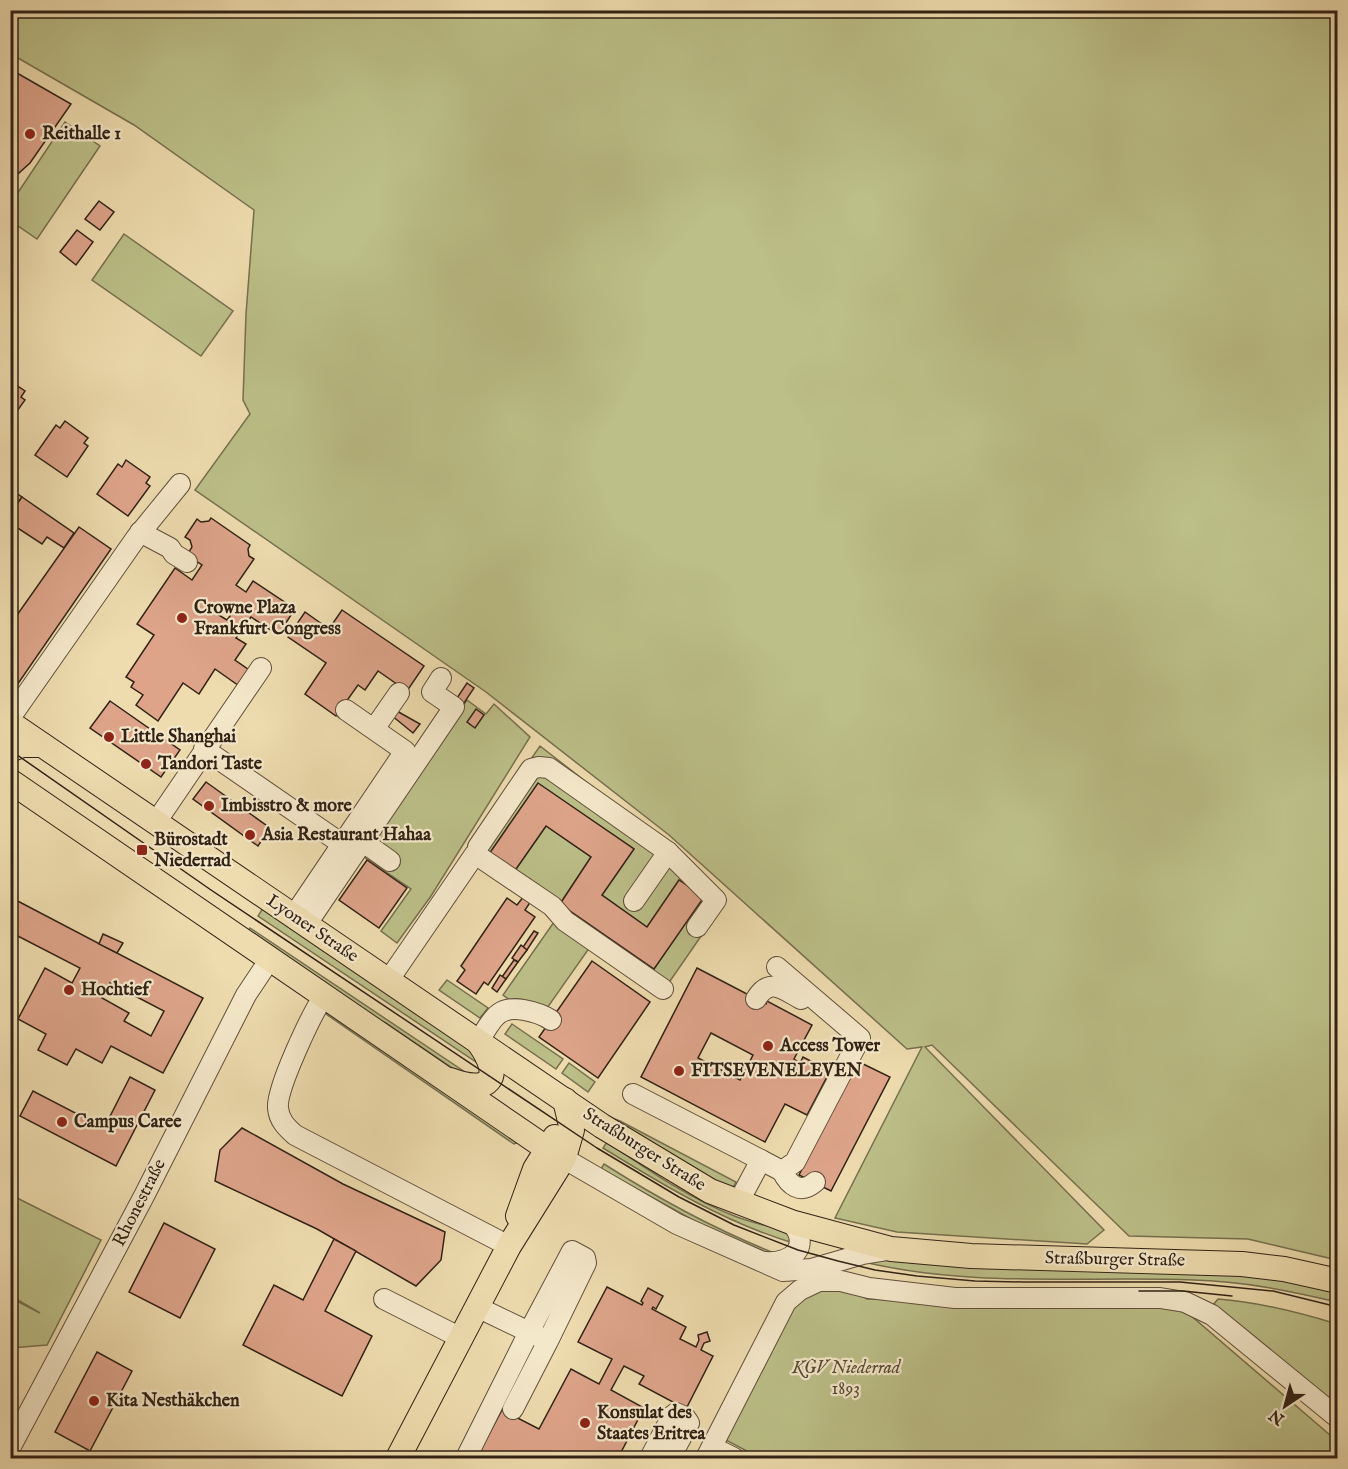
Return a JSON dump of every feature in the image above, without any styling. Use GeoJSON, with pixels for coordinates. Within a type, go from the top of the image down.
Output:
{"type":"FeatureCollection","features":[{"type":"Feature","properties":{"kind":"main road","name":"Lyoner Straße"},"geometry":{"type":"LineString","coordinates":[[10,723],[478,1042],[568,1111]]}},
{"type":"Feature","properties":{"kind":"main road"},"geometry":{"type":"LineString","coordinates":[[10,750],[22,745],[42,745]]}},
{"type":"Feature","properties":{"kind":"main road"},"geometry":{"type":"LineString","coordinates":[[10,781],[555,1153]]}},
{"type":"Feature","properties":{"kind":"main road"},"geometry":{"type":"LineString","coordinates":[[435,1073],[471,1086],[487,1082],[492,1069],[489,1059],[478,1042]]}},
{"type":"Feature","properties":{"kind":"main road"},"geometry":{"type":"LineString","coordinates":[[398,1458],[555,1153],[570,1138],[568,1111]]}},
{"type":"Feature","properties":{"kind":"main road","name":"Straßburger Straße"},"geometry":{"type":"LineString","coordinates":[[568,1111],[587,1123],[602,1126],[678,1174],[710,1191],[791,1222],[891,1250],[971,1256],[1242,1264],[1284,1269],[1338,1281]]}},
{"type":"Feature","properties":{"kind":"street"},"geometry":{"type":"LineString","coordinates":[[10,718],[140,532],[180,484]]}},
{"type":"Feature","properties":{"kind":"street"},"geometry":{"type":"LineString","coordinates":[[140,532],[170,548],[174,554],[187,562]]}},
{"type":"Feature","properties":{"kind":"street"},"geometry":{"type":"LineString","coordinates":[[156,822],[261,668]]}},
{"type":"Feature","properties":{"kind":"street"},"geometry":{"type":"LineString","coordinates":[[352,839],[454,707],[432,692],[441,678]]}},
{"type":"Feature","properties":{"kind":"street"},"geometry":{"type":"LineString","coordinates":[[374,729],[399,693]]}},
{"type":"Feature","properties":{"kind":"street"},"geometry":{"type":"LineString","coordinates":[[299,921],[405,751],[346,710]]}},
{"type":"Feature","properties":{"kind":"street"},"geometry":{"type":"LineString","coordinates":[[204,749],[390,861]]}},
{"type":"Feature","properties":{"kind":"street"},"geometry":{"type":"LineString","coordinates":[[478,847],[531,769],[549,768],[668,852],[716,900],[697,927]]}},
{"type":"Feature","properties":{"kind":"street"},"geometry":{"type":"LineString","coordinates":[[634,901],[668,852]]}},
{"type":"Feature","properties":{"kind":"street"},"geometry":{"type":"LineString","coordinates":[[388,981],[475,854],[552,906],[566,921],[663,988]]}},
{"type":"Feature","properties":{"kind":"street","name":"Rhonestraße"},"geometry":{"type":"LineString","coordinates":[[10,1448],[144,1196],[246,995],[270,958]]}},
{"type":"Feature","properties":{"kind":"street"},"geometry":{"type":"LineString","coordinates":[[777,967],[860,1038],[795,1162],[782,1171]]}},
{"type":"Feature","properties":{"kind":"street"},"geometry":{"type":"LineString","coordinates":[[756,999],[765,988],[780,987],[828,1011]]}},
{"type":"Feature","properties":{"kind":"street"},"geometry":{"type":"LineString","coordinates":[[324,996],[310,1018],[278,1099],[280,1118],[286,1128],[295,1135],[509,1246]]}},
{"type":"Feature","properties":{"kind":"street"},"geometry":{"type":"LineString","coordinates":[[478,1042],[498,1012],[505,1009],[539,1012],[551,1020]]}},
{"type":"Feature","properties":{"kind":"street"},"geometry":{"type":"LineString","coordinates":[[633,1094],[782,1171],[787,1181],[795,1187],[806,1188],[815,1182]]}},
{"type":"Feature","properties":{"kind":"street","name":"Straßburger Straße"},"geometry":{"type":"LineString","coordinates":[[555,1153],[677,1224],[783,1271],[811,1269],[852,1257],[891,1250]]}},
{"type":"Feature","properties":{"kind":"street"},"geometry":{"type":"LineString","coordinates":[[738,1203],[761,1160]]}},
{"type":"Feature","properties":{"kind":"street"},"geometry":{"type":"LineString","coordinates":[[759,1261],[781,1261],[795,1255],[800,1236],[791,1222]]}},
{"type":"Feature","properties":{"kind":"street"},"geometry":{"type":"LineString","coordinates":[[466,1458],[529,1332],[573,1251],[585,1258],[586,1263],[513,1409]]}},
{"type":"Feature","properties":{"kind":"street"},"geometry":{"type":"LineString","coordinates":[[783,1271],[786,1302]]}},
{"type":"Feature","properties":{"kind":"street"},"geometry":{"type":"LineString","coordinates":[[734,1458],[709,1453],[786,1302],[800,1290],[819,1281],[841,1281],[869,1288],[955,1298],[1160,1298],[1185,1302],[1212,1315],[1338,1418]]}},
{"type":"Feature","properties":{"kind":"street"},"geometry":{"type":"LineString","coordinates":[[384,1299],[461,1338]]}},
{"type":"Feature","properties":{"kind":"street"},"geometry":{"type":"LineString","coordinates":[[477,1307],[548,1341]]}},
{"type":"Feature","properties":{"kind":"street"},"geometry":{"type":"LineString","coordinates":[[650,1458],[672,1416],[676,1413],[685,1417],[689,1423],[670,1458]]}},
{"type":"Feature","properties":{"kind":"green space"},"geometry":{"type":"Polygon","coordinates":[[[11,10],[1337,11],[1337,1260],[1248,1239],[1129,1236],[932,1045],[925,1047],[1104,1230],[1087,1244],[897,1232],[835,1218],[922,1047],[907,1049],[669,835],[486,692],[195,490],[250,414],[243,400],[246,314],[254,210],[134,125],[11,54],[11,10]]]}},
{"type":"Feature","properties":{"kind":"green space"},"geometry":{"type":"Polygon","coordinates":[[[65,122],[100,146],[37,239],[11,221],[11,203],[65,122]]]}},
{"type":"Feature","properties":{"kind":"green space"},"geometry":{"type":"Polygon","coordinates":[[[124,234],[233,311],[201,356],[92,280],[124,234]]]}},
{"type":"Feature","properties":{"kind":"green space"},"geometry":{"type":"Polygon","coordinates":[[[467,700],[486,714],[494,704],[530,737],[431,896],[397,943],[381,931],[411,889],[364,857],[323,909],[467,700]]]}},
{"type":"Feature","properties":{"kind":"green space"},"geometry":{"type":"Polygon","coordinates":[[[540,746],[671,848],[726,900],[668,984],[472,844],[540,746]],[[538,784],[489,854],[514,872],[546,826],[591,857],[561,902],[654,969],[704,896],[679,880],[647,927],[602,895],[634,849],[538,784]]]}},
{"type":"Feature","properties":{"kind":"green space"},"geometry":{"type":"Polygon","coordinates":[[[265,905],[484,1056],[488,1070],[258,916],[265,905]]]}},
{"type":"Feature","properties":{"kind":"green space"},"geometry":{"type":"Polygon","coordinates":[[[554,922],[590,947],[545,1011],[511,1001],[503,995],[554,922]]]}},
{"type":"Feature","properties":{"kind":"green space"},"geometry":{"type":"Polygon","coordinates":[[[250,928],[477,1080],[467,1078],[386,1023],[376,1019],[245,935],[250,928]]]}},
{"type":"Feature","properties":{"kind":"green space"},"geometry":{"type":"Polygon","coordinates":[[[447,980],[488,1008],[480,1018],[439,990],[447,980]]]}},
{"type":"Feature","properties":{"kind":"green space"},"geometry":{"type":"Polygon","coordinates":[[[328,1011],[519,1142],[514,1144],[326,1014],[328,1011]]]}},
{"type":"Feature","properties":{"kind":"green space"},"geometry":{"type":"Polygon","coordinates":[[[512,1024],[563,1059],[556,1069],[505,1034],[512,1024]]]}},
{"type":"Feature","properties":{"kind":"green space"},"geometry":{"type":"Polygon","coordinates":[[[569,1063],[595,1082],[588,1092],[562,1073],[569,1063]]]}},
{"type":"Feature","properties":{"kind":"green space"},"geometry":{"type":"Polygon","coordinates":[[[612,1118],[736,1182],[734,1186],[727,1189],[611,1120],[612,1118]]]}},
{"type":"Feature","properties":{"kind":"green space"},"geometry":{"type":"Polygon","coordinates":[[[607,1142],[703,1202],[743,1219],[786,1231],[793,1243],[718,1213],[648,1176],[603,1148],[607,1142]]]}},
{"type":"Feature","properties":{"kind":"green space"},"geometry":{"type":"Polygon","coordinates":[[[604,1164],[687,1213],[774,1253],[772,1255],[702,1225],[601,1169],[604,1164]]]}},
{"type":"Feature","properties":{"kind":"green space"},"geometry":{"type":"Polygon","coordinates":[[[11,1195],[101,1240],[47,1345],[11,1348],[11,1298],[40,1313],[11,1296],[11,1195]]]}},
{"type":"Feature","properties":{"kind":"green space"},"geometry":{"type":"Polygon","coordinates":[[[883,1258],[1224,1270],[1337,1290],[1337,1302],[1284,1290],[1230,1282],[984,1278],[942,1275],[860,1261],[883,1258]]]}},
{"type":"Feature","properties":{"kind":"green space","name":"KGV Niederrad 1893"},"geometry":{"type":"Polygon","coordinates":[[[821,1287],[850,1289],[867,1299],[1182,1308],[1337,1441],[1338,1458],[760,1458],[722,1438],[793,1304],[821,1287]]]}},
{"type":"Feature","properties":{"kind":"green space"},"geometry":{"type":"Polygon","coordinates":[[[1218,1299],[1278,1308],[1337,1324],[1337,1409],[1213,1305],[1218,1299]]]}},
{"type":"Feature","properties":{"kind":"building","name":"Reithalle 1"},"geometry":{"type":"Polygon","coordinates":[[[10,69],[71,104],[30,163],[10,181],[10,69]]]}},
{"type":"Feature","properties":{"kind":"building"},"geometry":{"type":"Polygon","coordinates":[[[99,201],[114,212],[100,230],[85,219],[99,201]]]}},
{"type":"Feature","properties":{"kind":"building"},"geometry":{"type":"Polygon","coordinates":[[[77,230],[93,242],[76,265],[60,252],[77,230]]]}},
{"type":"Feature","properties":{"kind":"building"},"geometry":{"type":"Polygon","coordinates":[[[10,381],[25,391],[21,397],[25,400],[10,421],[10,381]]]}},
{"type":"Feature","properties":{"kind":"building"},"geometry":{"type":"Polygon","coordinates":[[[65,421],[88,438],[84,443],[88,446],[67,477],[35,455],[56,425],[60,428],[65,421]]]}},
{"type":"Feature","properties":{"kind":"building"},"geometry":{"type":"Polygon","coordinates":[[[126,460],[150,477],[146,483],[150,486],[128,516],[97,494],[118,464],[122,467],[126,460]]]}},
{"type":"Feature","properties":{"kind":"building"},"geometry":{"type":"Polygon","coordinates":[[[10,489],[22,497],[10,514],[10,489]]]}},
{"type":"Feature","properties":{"kind":"building"},"geometry":{"type":"Polygon","coordinates":[[[22,497],[74,533],[64,548],[47,537],[42,544],[10,523],[10,514],[22,497]]]}},
{"type":"Feature","properties":{"kind":"building","name":"Crowne Plaza Frankfurt Congress"},"geometry":{"type":"Polygon","coordinates":[[[211,518],[250,545],[249,556],[254,559],[236,585],[246,592],[253,581],[295,609],[278,635],[251,617],[236,638],[246,644],[235,660],[252,672],[242,688],[215,669],[199,694],[183,683],[158,721],[136,705],[143,695],[131,687],[134,682],[126,677],[154,635],[137,624],[175,568],[192,580],[202,565],[187,555],[192,547],[190,540],[185,537],[197,519],[201,522],[209,521],[211,518]],[[223,605],[217,614],[227,620],[233,612],[223,605]]]}},
{"type":"Feature","properties":{"kind":"building"},"geometry":{"type":"Polygon","coordinates":[[[79,527],[111,549],[15,688],[10,684],[10,625],[79,527]]]}},
{"type":"Feature","properties":{"kind":"building"},"geometry":{"type":"Polygon","coordinates":[[[342,610],[424,666],[407,691],[378,671],[365,690],[358,685],[336,716],[305,694],[326,663],[288,637],[305,612],[329,629],[342,610]]]}},
{"type":"Feature","properties":{"kind":"building"},"geometry":{"type":"Polygon","coordinates":[[[467,683],[474,688],[464,703],[457,698],[467,683]]]}},
{"type":"Feature","properties":{"kind":"building"},"geometry":{"type":"Polygon","coordinates":[[[110,701],[180,750],[161,777],[90,728],[110,701]]]}},
{"type":"Feature","properties":{"kind":"building"},"geometry":{"type":"Polygon","coordinates":[[[476,709],[484,715],[475,728],[467,722],[476,709]]]}},
{"type":"Feature","properties":{"kind":"building"},"geometry":{"type":"Polygon","coordinates":[[[395,710],[420,724],[413,733],[391,715],[395,710]]]}},
{"type":"Feature","properties":{"kind":"building"},"geometry":{"type":"Polygon","coordinates":[[[206,782],[270,828],[258,846],[193,799],[206,782]]]}},
{"type":"Feature","properties":{"kind":"building"},"geometry":{"type":"Polygon","coordinates":[[[538,783],[634,849],[602,895],[647,927],[679,880],[704,897],[654,969],[560,904],[591,857],[546,826],[514,872],[489,854],[538,783]]]}},
{"type":"Feature","properties":{"kind":"building"},"geometry":{"type":"Polygon","coordinates":[[[367,860],[407,888],[379,928],[339,900],[367,860]]]}},
{"type":"Feature","properties":{"kind":"building"},"geometry":{"type":"Polygon","coordinates":[[[524,896],[531,901],[525,910],[535,917],[488,985],[484,982],[476,994],[457,981],[465,970],[461,966],[507,898],[517,905],[524,896]]]}},
{"type":"Feature","properties":{"kind":"building","name":"Hochtief"},"geometry":{"type":"Polygon","coordinates":[[[10,897],[203,998],[163,1073],[111,1046],[102,1063],[76,1049],[67,1065],[38,1050],[46,1034],[18,1019],[45,968],[72,983],[80,968],[10,932],[10,897]],[[110,983],[102,998],[129,1013],[124,1021],[151,1036],[164,1011],[110,983]]]}},
{"type":"Feature","properties":{"kind":"building"},"geometry":{"type":"Polygon","coordinates":[[[534,931],[538,933],[527,950],[523,947],[534,931]]]}},
{"type":"Feature","properties":{"kind":"building"},"geometry":{"type":"Polygon","coordinates":[[[103,934],[123,943],[117,953],[99,944],[103,934]]]}},
{"type":"Feature","properties":{"kind":"building"},"geometry":{"type":"Polygon","coordinates":[[[521,945],[527,950],[518,962],[512,958],[521,945]]]}},
{"type":"Feature","properties":{"kind":"building"},"geometry":{"type":"Polygon","coordinates":[[[514,960],[518,962],[506,979],[502,977],[514,960]]]}},
{"type":"Feature","properties":{"kind":"building"},"geometry":{"type":"Polygon","coordinates":[[[592,961],[650,1002],[598,1078],[539,1037],[592,961]]]}},
{"type":"Feature","properties":{"kind":"building","name":"Access Tower"},"geometry":{"type":"Polygon","coordinates":[[[697,968],[812,1025],[794,1059],[800,1063],[803,1057],[830,1071],[807,1115],[785,1104],[765,1142],[641,1077],[697,968]],[[711,1033],[698,1058],[740,1080],[753,1055],[711,1033]]]}},
{"type":"Feature","properties":{"kind":"building"},"geometry":{"type":"Polygon","coordinates":[[[500,975],[506,979],[497,992],[492,988],[500,975]]]}},
{"type":"Feature","properties":{"kind":"building"},"geometry":{"type":"Polygon","coordinates":[[[857,1061],[890,1077],[831,1191],[799,1175],[857,1061]]]}},
{"type":"Feature","properties":{"kind":"building","name":"Campus Caree"},"geometry":{"type":"Polygon","coordinates":[[[130,1077],[155,1090],[116,1166],[20,1116],[33,1091],[104,1128],[130,1077]]]}},
{"type":"Feature","properties":{"kind":"building"},"geometry":{"type":"Polygon","coordinates":[[[242,1128],[343,1184],[445,1232],[441,1260],[416,1286],[317,1229],[215,1181],[220,1150],[242,1128]]]}},
{"type":"Feature","properties":{"kind":"building"},"geometry":{"type":"Polygon","coordinates":[[[164,1223],[215,1249],[180,1318],[129,1292],[164,1223]]]}},
{"type":"Feature","properties":{"kind":"building"},"geometry":{"type":"Polygon","coordinates":[[[334,1239],[356,1251],[325,1311],[372,1336],[342,1396],[243,1345],[274,1285],[303,1300],[334,1239]]]}},
{"type":"Feature","properties":{"kind":"building"},"geometry":{"type":"Polygon","coordinates":[[[607,1287],[642,1305],[641,1301],[648,1288],[663,1296],[656,1309],[653,1307],[652,1309],[686,1327],[680,1339],[696,1347],[699,1340],[698,1335],[707,1332],[710,1341],[704,1343],[701,1350],[713,1356],[686,1409],[639,1384],[644,1376],[624,1366],[611,1390],[644,1408],[618,1458],[476,1458],[502,1410],[539,1429],[571,1369],[599,1384],[612,1359],[578,1342],[607,1287]]]}},
{"type":"Feature","properties":{"kind":"building"},"geometry":{"type":"Polygon","coordinates":[[[97,1352],[132,1371],[90,1451],[55,1432],[97,1352]]]}},
{"type":"Feature","properties":{"kind":"tram line"},"geometry":{"type":"LineString","coordinates":[[10,750],[211,890],[597,1148],[679,1197],[734,1225],[798,1250],[875,1270],[917,1276],[975,1281],[1180,1282],[1273,1291],[1338,1307]]}},
{"type":"Feature","properties":{"kind":"tram line"},"geometry":{"type":"LineString","coordinates":[[1139,1291],[1183,1291],[1232,1296]]}},
{"type":"Feature","properties":{"kind":"place","name":"Reithalle 1"},"geometry":{"type":"Point","coordinates":[30,134]}},
{"type":"Feature","properties":{"kind":"place","name":"Crowne Plaza Frankfurt Congress"},"geometry":{"type":"Point","coordinates":[182,618]}},
{"type":"Feature","properties":{"kind":"place","name":"Little Shanghai"},"geometry":{"type":"Point","coordinates":[109,737]}},
{"type":"Feature","properties":{"kind":"place","name":"Tandori Taste"},"geometry":{"type":"Point","coordinates":[146,764]}},
{"type":"Feature","properties":{"kind":"place","name":"Imbisstro & more"},"geometry":{"type":"Point","coordinates":[209,806]}},
{"type":"Feature","properties":{"kind":"place","name":"Asia Restaurant Hahaa"},"geometry":{"type":"Point","coordinates":[250,835]}},
{"type":"Feature","properties":{"kind":"place","name":"Bürostadt Niederrad"},"geometry":{"type":"Point","coordinates":[142,850]}},
{"type":"Feature","properties":{"kind":"place","name":"Hochtief"},"geometry":{"type":"Point","coordinates":[69,990]}},
{"type":"Feature","properties":{"kind":"place","name":"Access Tower"},"geometry":{"type":"Point","coordinates":[768,1046]}},
{"type":"Feature","properties":{"kind":"place","name":"FITSEVENELEVEN"},"geometry":{"type":"Point","coordinates":[679,1071]}},
{"type":"Feature","properties":{"kind":"place","name":"Campus Caree"},"geometry":{"type":"Point","coordinates":[62,1122]}},
{"type":"Feature","properties":{"kind":"place","name":"Kita Nesthäkchen"},"geometry":{"type":"Point","coordinates":[94,1401]}},
{"type":"Feature","properties":{"kind":"place","name":"Konsulat des Staates Eritrea"},"geometry":{"type":"Point","coordinates":[585,1423]}}]}
